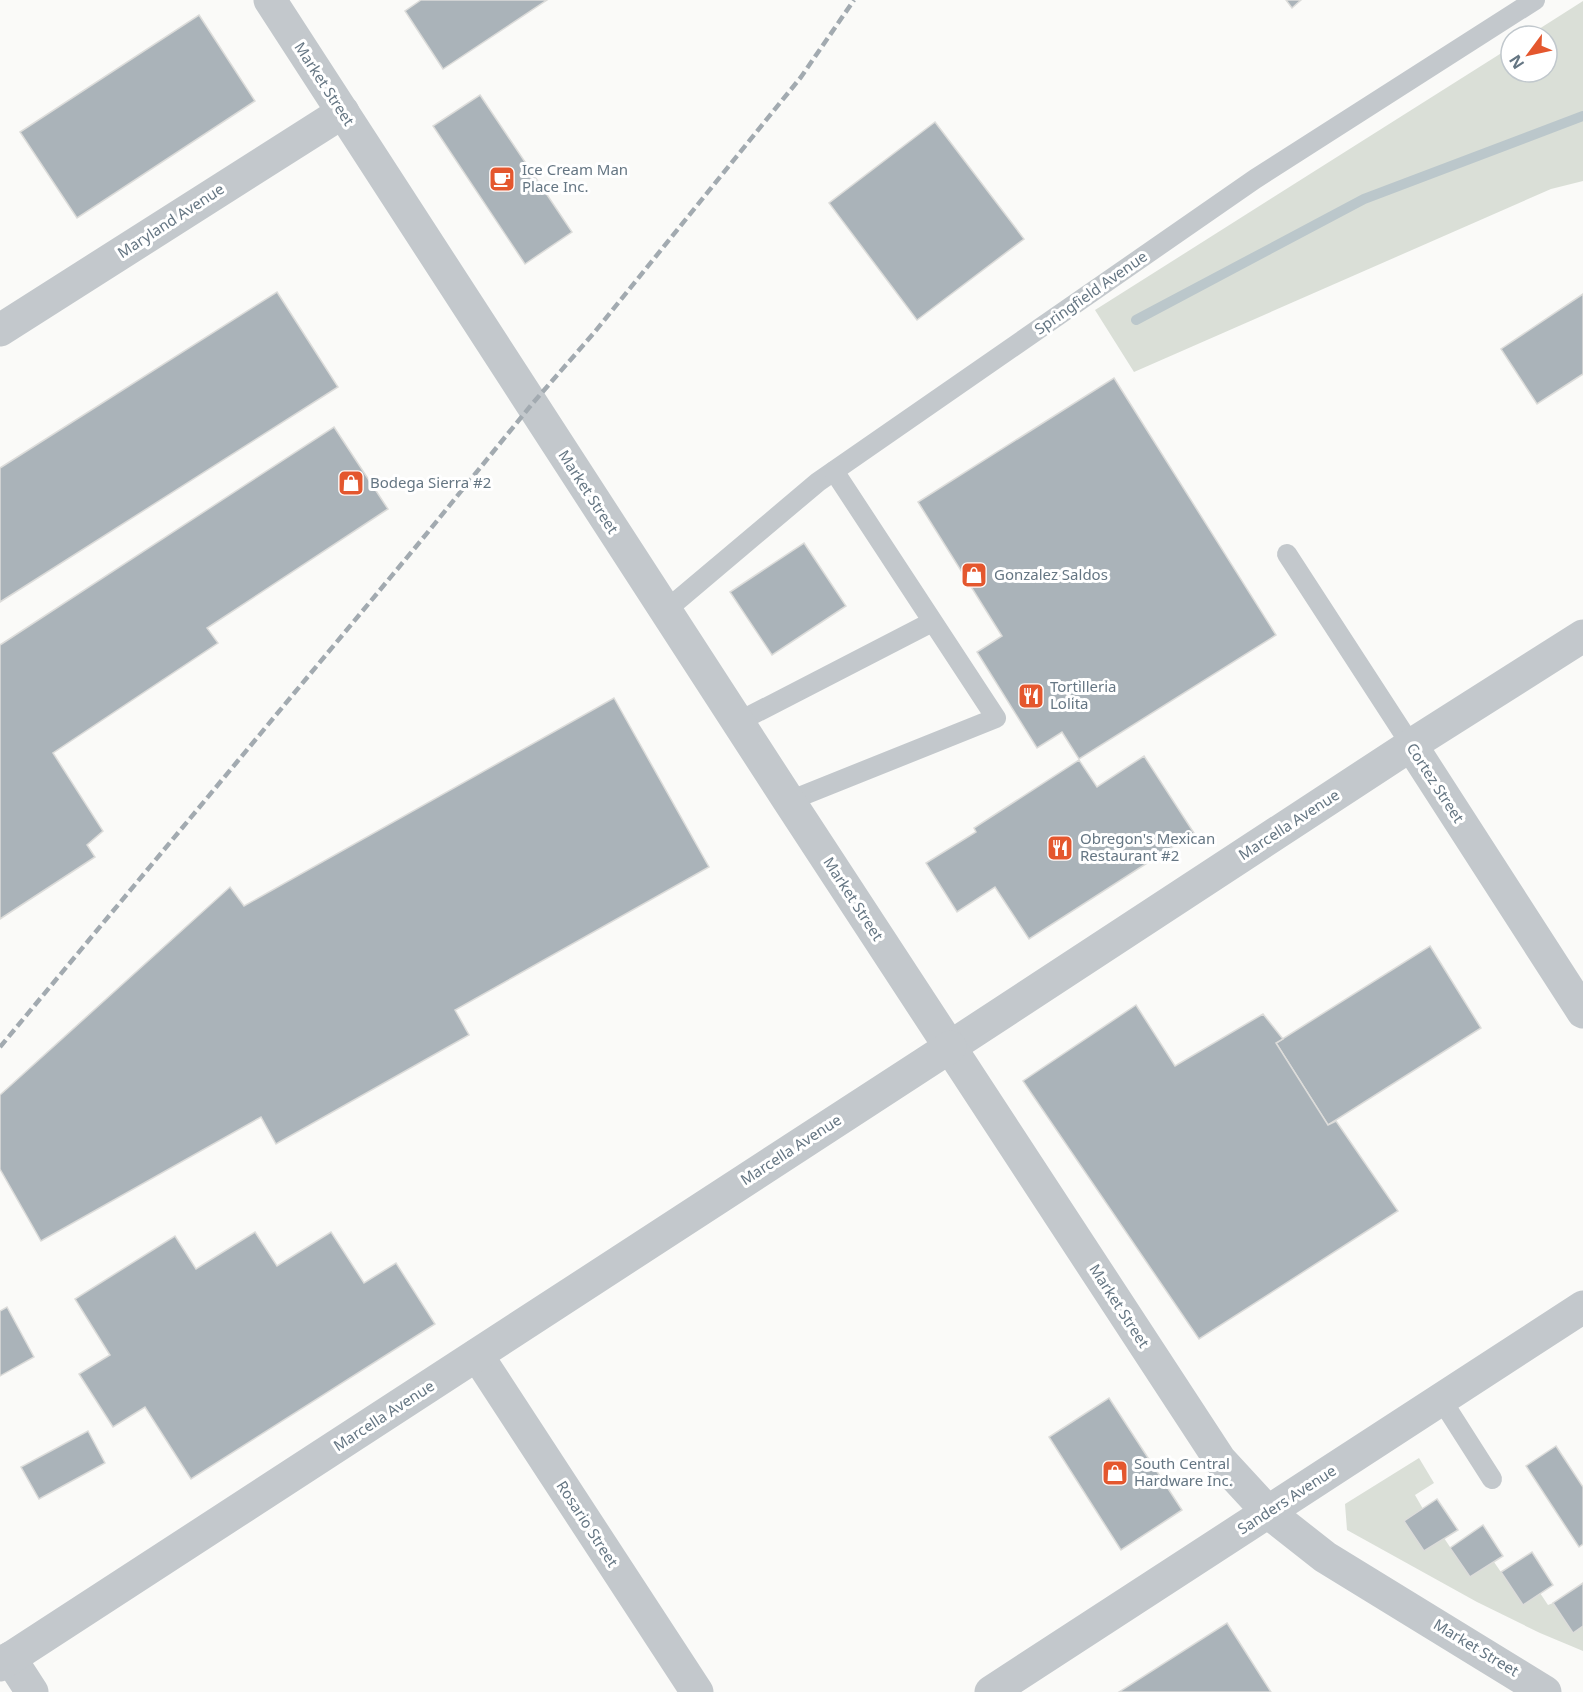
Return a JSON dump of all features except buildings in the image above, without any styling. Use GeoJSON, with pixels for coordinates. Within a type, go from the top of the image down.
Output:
{"type":"FeatureCollection","features":[{"type":"Feature","properties":{"kind":"street","name":"Market Street"},"geometry":{"type":"LineString","coordinates":[[270,0],[665,611],[1220,1460],[1269,1513],[1325,1557],[1545,1692]]}},
{"type":"Feature","properties":{"kind":"street","name":"Maryland Avenue"},"geometry":{"type":"LineString","coordinates":[[0,330],[343,112]]}},
{"type":"Feature","properties":{"kind":"street","name":"Marcella Avenue"},"geometry":{"type":"LineString","coordinates":[[3,1655],[477,1355],[1583,636]]}},
{"type":"Feature","properties":{"kind":"street","name":"Cortez Street"},"geometry":{"type":"LineString","coordinates":[[1411,746],[1583,1012]]}},
{"type":"Feature","properties":{"kind":"street","name":"Sanders Avenue"},"geometry":{"type":"LineString","coordinates":[[991,1692],[1583,1307]]}},
{"type":"Feature","properties":{"kind":"street","name":"Rosario Street"},"geometry":{"type":"LineString","coordinates":[[477,1355],[697,1692]]}},
{"type":"Feature","properties":{"kind":"street"},"geometry":{"type":"LineString","coordinates":[[3,1655],[32,1692]]}},
{"type":"Feature","properties":{"kind":"lane","name":"Springfield Avenue"},"geometry":{"type":"LineString","coordinates":[[665,611],[746,540],[834,471],[1255,179],[1534,0]]}},
{"type":"Feature","properties":{"kind":"lane"},"geometry":{"type":"LineString","coordinates":[[789,801],[996,718],[834,471]]}},
{"type":"Feature","properties":{"kind":"lane","name":"Cortez Street"},"geometry":{"type":"LineString","coordinates":[[1287,554],[1411,746]]}},
{"type":"Feature","properties":{"kind":"lane"},"geometry":{"type":"LineString","coordinates":[[738,722],[932,622]]}},
{"type":"Feature","properties":{"kind":"lane"},"geometry":{"type":"LineString","coordinates":[[1441,1400],[1492,1479]]}},
{"type":"Feature","properties":{"kind":"shaded area"},"geometry":{"type":"Polygon","coordinates":[[[1583,1],[1583,181],[1551,189],[1134,372],[1095,310],[1499,55],[1499,84],[1559,84],[1559,24],[1547,24],[1583,1]]]}},
{"type":"Feature","properties":{"kind":"shaded area"},"geometry":{"type":"Polygon","coordinates":[[[1419,1458],[1434,1483],[1415,1495],[1423,1509],[1404,1521],[1424,1551],[1444,1538],[1470,1577],[1494,1562],[1523,1604],[1540,1593],[1548,1605],[1553,1603],[1573,1633],[1583,1626],[1583,1651],[1477,1602],[1347,1530],[1345,1504],[1419,1458]]]}},
{"type":"Feature","properties":{"kind":"waterway"},"geometry":{"type":"LineString","coordinates":[[1136,320],[1364,199],[1583,116]]}},
{"type":"Feature","properties":{"kind":"railway"},"geometry":{"type":"LineString","coordinates":[[0,1047],[532,404],[593,334],[801,77],[854,0]]}},
{"type":"Feature","properties":{"kind":"place","name":"Ice Cream Man Place Inc."},"geometry":{"type":"Point","coordinates":[502,179]}},
{"type":"Feature","properties":{"kind":"place","name":"Bodega Sierra #2"},"geometry":{"type":"Point","coordinates":[351,483]}},
{"type":"Feature","properties":{"kind":"place","name":"Gonzalez Saldos"},"geometry":{"type":"Point","coordinates":[974,575]}},
{"type":"Feature","properties":{"kind":"place","name":"Tortilleria Lolita"},"geometry":{"type":"Point","coordinates":[1031,696]}},
{"type":"Feature","properties":{"kind":"place","name":"Obregon's Mexican Restaurant #2"},"geometry":{"type":"Point","coordinates":[1060,848]}},
{"type":"Feature","properties":{"kind":"place","name":"South Central Hardware Inc."},"geometry":{"type":"Point","coordinates":[1115,1473]}}]}
